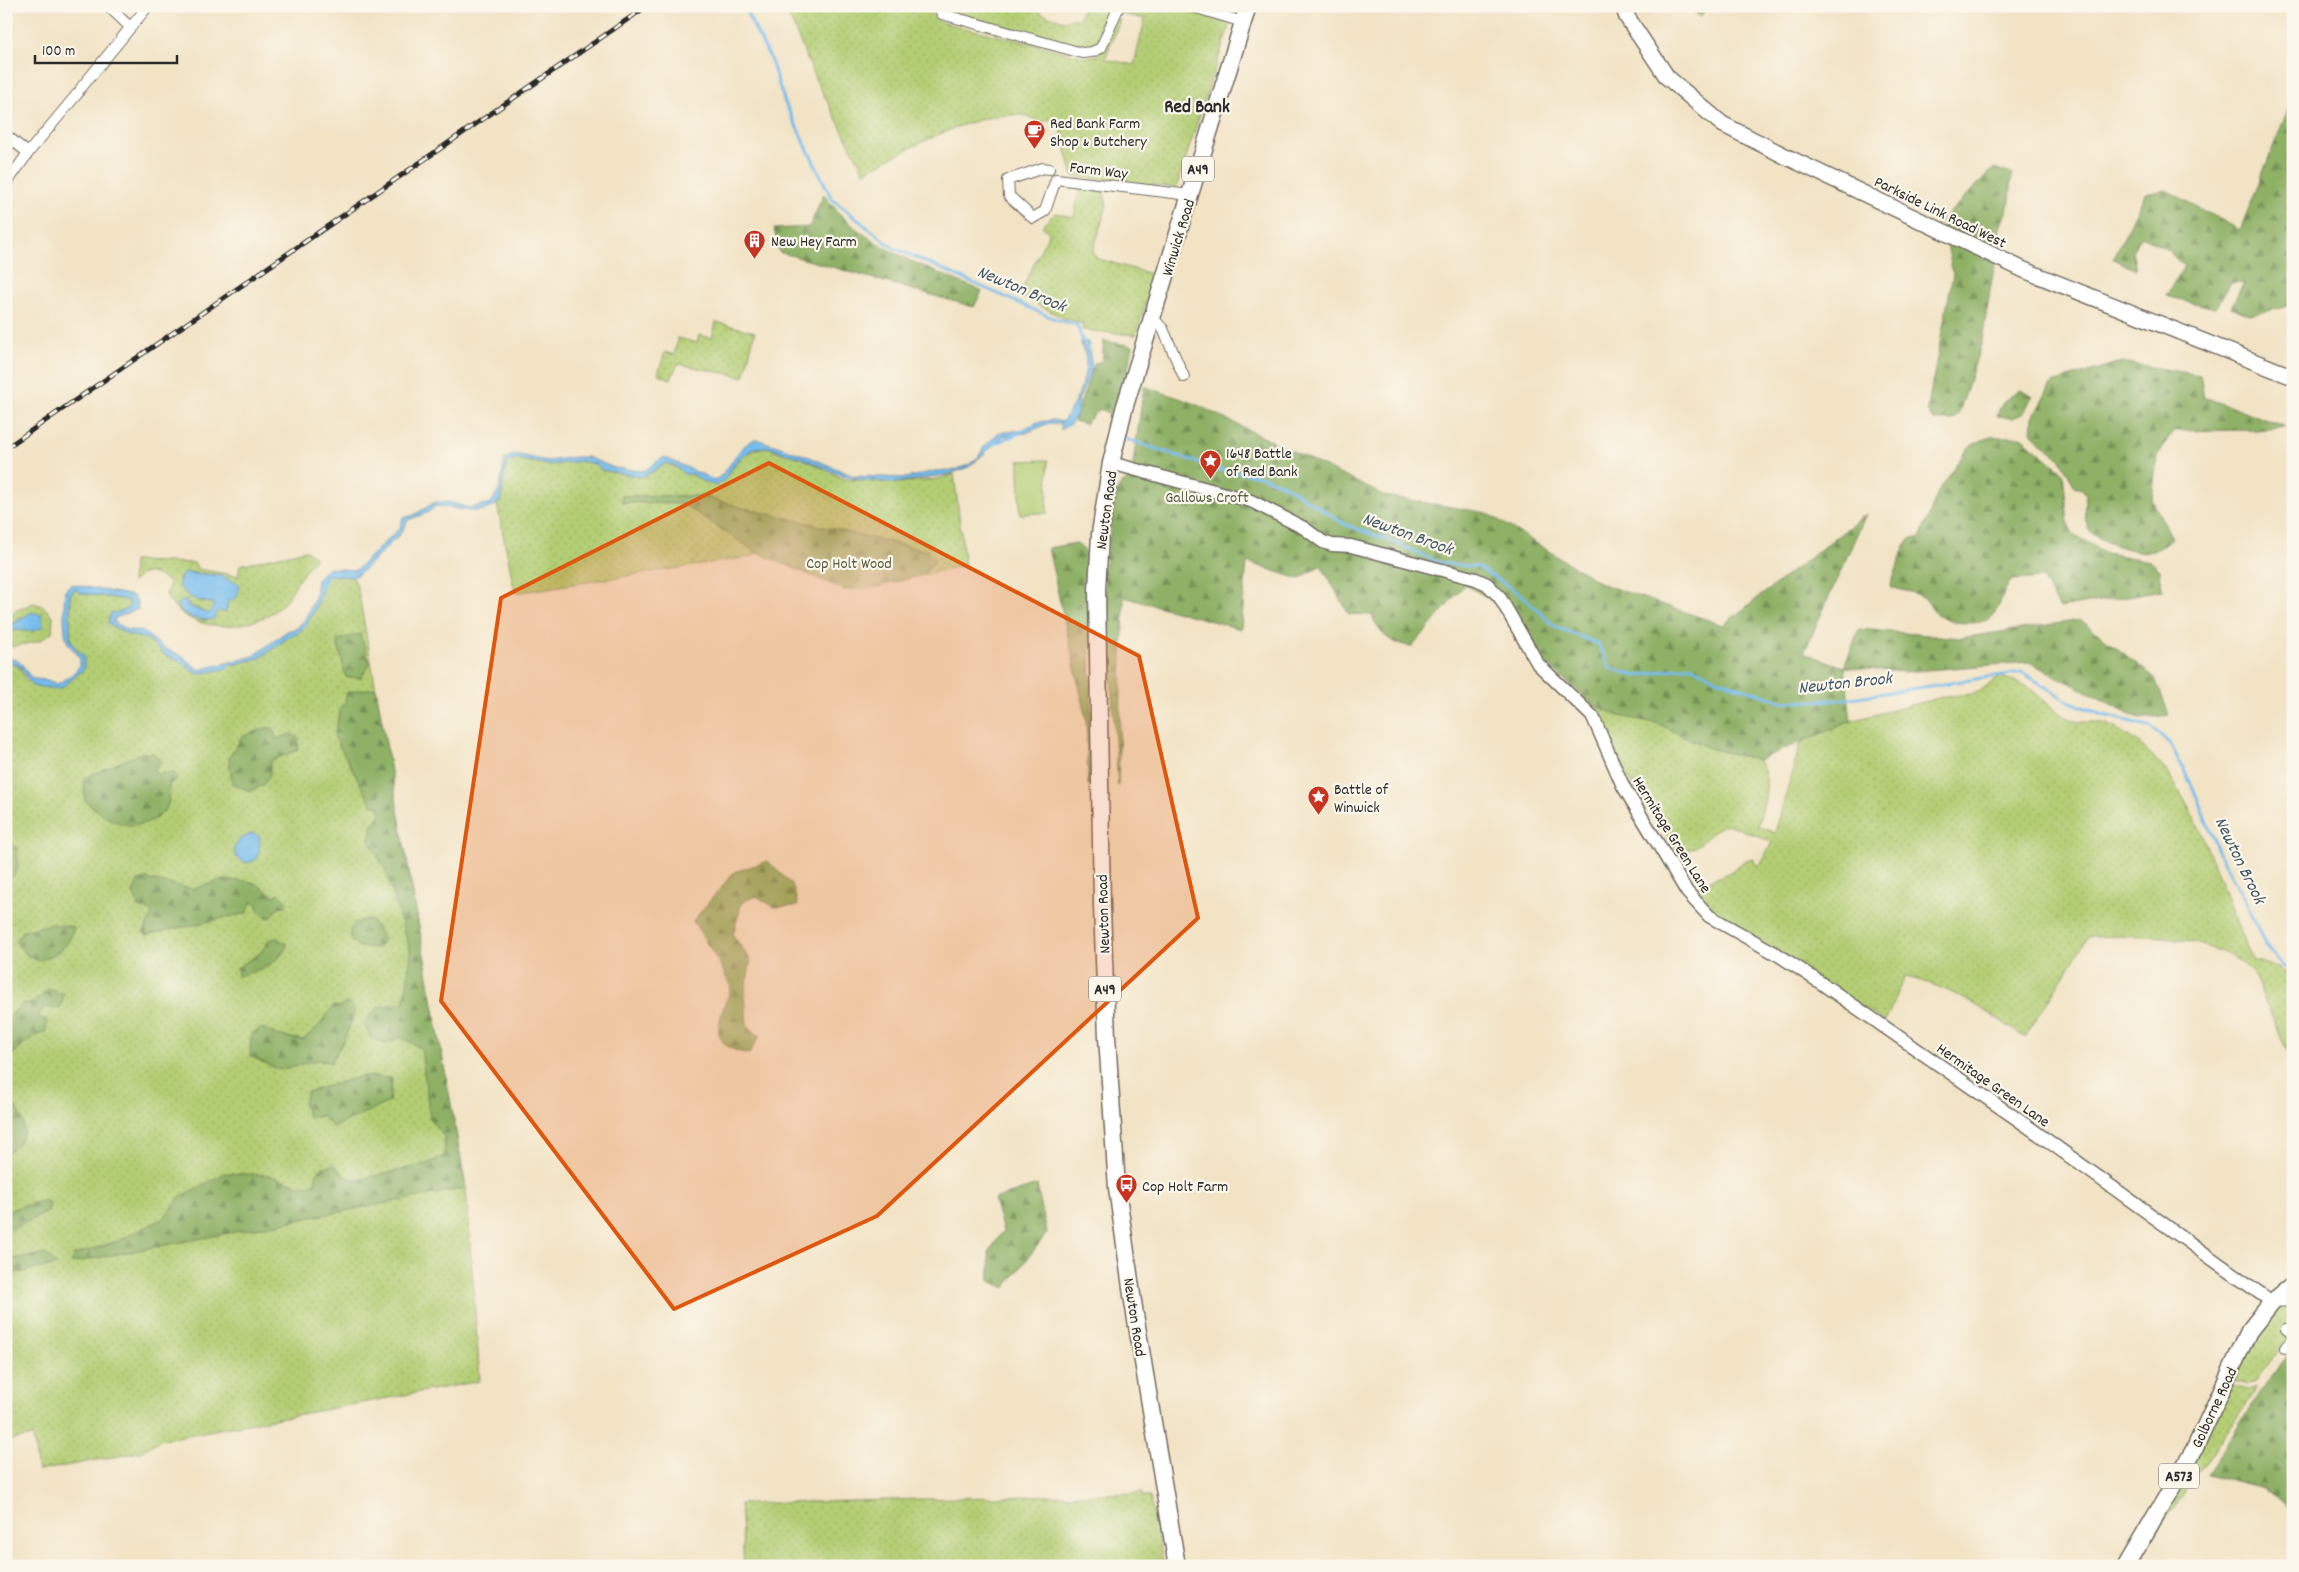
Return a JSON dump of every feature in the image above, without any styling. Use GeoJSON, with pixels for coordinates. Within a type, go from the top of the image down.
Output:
{"type":"FeatureCollection","features":[{"type":"Feature","properties":{"kind":"main road","name":"Parkside Link Road West"},"geometry":{"type":"LineString","coordinates":[[1623,6],[1628,17],[1667,77],[1722,124],[2024,270],[2293,377]]}},
{"type":"Feature","properties":{"kind":"main road","name":"Winwick Road"},"geometry":{"type":"LineString","coordinates":[[1124,409],[1246,14]]}},
{"type":"Feature","properties":{"kind":"main road","name":"Newton Road"},"geometry":{"type":"LineString","coordinates":[[1124,409],[1111,463],[1100,534],[1096,623],[1102,916],[1108,1055],[1118,1197],[1133,1302],[1177,1566]]}},
{"type":"Feature","properties":{"kind":"main road","name":"Golborne Road"},"geometry":{"type":"LineString","coordinates":[[2126,1566],[2195,1448],[2247,1336],[2272,1302],[2293,1285]]}},
{"type":"Feature","properties":{"kind":"street"},"geometry":{"type":"LineString","coordinates":[[108,6],[130,27]]}},
{"type":"Feature","properties":{"kind":"street"},"geometry":{"type":"LineString","coordinates":[[6,184],[28,153],[148,6]]}},
{"type":"Feature","properties":{"kind":"street"},"geometry":{"type":"LineString","coordinates":[[938,6],[942,14],[1082,52],[1092,52],[1101,48],[1119,6]]}},
{"type":"Feature","properties":{"kind":"street"},"geometry":{"type":"LineString","coordinates":[[1190,6],[1246,14]]}},
{"type":"Feature","properties":{"kind":"street"},"geometry":{"type":"LineString","coordinates":[[6,135],[28,153]]}},
{"type":"Feature","properties":{"kind":"street","name":"Farm Way"},"geometry":{"type":"LineString","coordinates":[[1049,169],[1043,168],[1008,180],[1008,196],[1033,218],[1045,212],[1056,179],[1190,195]]}},
{"type":"Feature","properties":{"kind":"street"},"geometry":{"type":"LineString","coordinates":[[1152,317],[1164,329],[1184,377]]}},
{"type":"Feature","properties":{"kind":"street","name":"Hermitage Green Lane"},"geometry":{"type":"LineString","coordinates":[[1111,463],[1251,501],[1304,528],[1332,546],[1352,546],[1476,579],[1487,584],[1498,596],[1538,664],[1593,717],[1623,786],[1687,892],[1709,916],[1780,956],[1824,985],[2030,1128],[2272,1302]]}},
{"type":"Feature","properties":{"kind":"street"},"geometry":{"type":"LineString","coordinates":[[2272,1302],[2293,1301]]}},
{"type":"Feature","properties":{"kind":"street"},"geometry":{"type":"LineString","coordinates":[[2285,1348],[2293,1340]]}},
{"type":"Feature","properties":{"kind":"highlighted area"},"geometry":{"type":"Polygon","coordinates":[[[769,463],[1139,656],[1198,918],[877,1216],[674,1309],[441,1001],[501,598],[769,463]]]}},
{"type":"Feature","properties":{"kind":"green space"},"geometry":{"type":"Polygon","coordinates":[[[785,6],[931,6],[930,14],[941,22],[1085,57],[1099,55],[1116,19],[1120,20],[1105,59],[1134,65],[1145,19],[1121,14],[1124,6],[1166,6],[1230,23],[1176,188],[1073,176],[1057,117],[1041,123],[1020,115],[1001,116],[960,126],[864,172],[815,78],[785,6]]]}},
{"type":"Feature","properties":{"kind":"green space"},"geometry":{"type":"Polygon","coordinates":[[[936,6],[1041,6],[1040,13],[1064,21],[1072,18],[1078,20],[1084,6],[1096,6],[1112,17],[1097,43],[1082,49],[1035,43],[934,14],[936,6]]]}},
{"type":"Feature","properties":{"kind":"green space"},"geometry":{"type":"Polygon","coordinates":[[[1688,6],[1703,6],[1706,8],[1700,18],[1688,6]]]}},
{"type":"Feature","properties":{"kind":"green space"},"geometry":{"type":"Polygon","coordinates":[[[2293,97],[2293,305],[2250,315],[2231,307],[2244,282],[2231,283],[2215,308],[2166,296],[2184,266],[2166,249],[2142,236],[2132,251],[2136,270],[2113,259],[2145,194],[2166,190],[2240,230],[2293,97]]]}},
{"type":"Feature","properties":{"kind":"green space"},"geometry":{"type":"Polygon","coordinates":[[[1994,168],[2012,174],[2010,201],[2000,228],[1982,341],[1959,413],[1953,420],[1933,420],[1927,411],[1953,274],[1942,220],[1994,168]]]}},
{"type":"Feature","properties":{"kind":"green space"},"geometry":{"type":"Polygon","coordinates":[[[1080,184],[1102,187],[1107,205],[1093,252],[1096,258],[1154,275],[1136,335],[1082,330],[1083,324],[1063,318],[1019,295],[1049,233],[1042,226],[1055,213],[1074,217],[1080,184]]]}},
{"type":"Feature","properties":{"kind":"green space"},"geometry":{"type":"Polygon","coordinates":[[[824,194],[838,212],[854,227],[874,241],[917,264],[982,291],[974,307],[779,252],[774,229],[809,227],[824,194]]]}},
{"type":"Feature","properties":{"kind":"green space"},"geometry":{"type":"Polygon","coordinates":[[[716,322],[755,332],[744,377],[678,364],[671,379],[658,374],[665,352],[674,355],[678,338],[697,343],[699,335],[712,338],[716,322]]]}},
{"type":"Feature","properties":{"kind":"green space"},"geometry":{"type":"Polygon","coordinates":[[[1104,341],[1133,346],[1115,417],[1100,409],[1085,424],[1074,421],[1095,363],[1102,361],[1104,341]]]}},
{"type":"Feature","properties":{"kind":"green space"},"geometry":{"type":"Polygon","coordinates":[[[2121,362],[2200,375],[2204,397],[2286,427],[2257,430],[2173,431],[2157,456],[2152,500],[2172,538],[2153,551],[2147,552],[2120,547],[2103,540],[2091,532],[2085,518],[2086,494],[2082,489],[2075,487],[2061,460],[2032,434],[2033,417],[2052,383],[2121,362]]]}},
{"type":"Feature","properties":{"kind":"green space","name":"Gallows Croft"},"geometry":{"type":"Polygon","coordinates":[[[1144,386],[1193,403],[1385,496],[1487,513],[1602,584],[1723,625],[1866,514],[1804,653],[1844,667],[1859,629],[1961,638],[2081,620],[2155,678],[2169,715],[2140,719],[2029,662],[1903,672],[1845,667],[1851,721],[1758,760],[1709,748],[1657,723],[1620,716],[1598,707],[1554,671],[1527,645],[1510,612],[1465,584],[1413,646],[1399,644],[1387,638],[1378,628],[1372,615],[1349,614],[1321,565],[1299,579],[1247,562],[1241,629],[1124,597],[1118,786],[1104,570],[1117,490],[1122,483],[1131,478],[1144,386]]]}},
{"type":"Feature","properties":{"kind":"green space"},"geometry":{"type":"Polygon","coordinates":[[[2021,390],[2032,396],[2024,413],[2013,418],[1997,417],[2005,400],[2021,390]]]}},
{"type":"Feature","properties":{"kind":"green space"},"geometry":{"type":"Polygon","coordinates":[[[1988,437],[2021,437],[2063,472],[2068,524],[2073,534],[2106,553],[2150,561],[2160,570],[2162,590],[2060,608],[2042,578],[2012,580],[2005,590],[1996,612],[1992,616],[1981,622],[1965,623],[1943,618],[1920,595],[1890,587],[1904,548],[1911,538],[1920,538],[1939,490],[1969,447],[1988,437]]]}},
{"type":"Feature","properties":{"kind":"green space"},"geometry":{"type":"Polygon","coordinates":[[[767,447],[800,457],[844,479],[896,483],[938,479],[954,474],[965,565],[923,575],[935,560],[927,551],[743,508],[701,496],[622,496],[622,502],[683,504],[758,553],[750,557],[515,593],[497,504],[500,502],[506,465],[510,460],[516,459],[549,465],[581,461],[595,464],[602,470],[643,477],[666,463],[716,486],[743,456],[757,449],[767,447]]]}},
{"type":"Feature","properties":{"kind":"green space"},"geometry":{"type":"Polygon","coordinates":[[[1048,460],[1047,513],[1020,514],[1019,461],[1048,460]]]}},
{"type":"Feature","properties":{"kind":"green space","name":"Cop Holt Wood"},"geometry":{"type":"Polygon","coordinates":[[[622,496],[701,496],[743,508],[927,551],[936,560],[923,575],[877,587],[845,590],[758,553],[683,504],[622,502],[622,496]]]}},
{"type":"Feature","properties":{"kind":"green space"},"geometry":{"type":"Polygon","coordinates":[[[1076,543],[1093,558],[1090,650],[1093,784],[1088,785],[1086,718],[1048,548],[1076,543]]]}},
{"type":"Feature","properties":{"kind":"green space"},"geometry":{"type":"Polygon","coordinates":[[[306,550],[316,558],[304,571],[287,599],[277,609],[264,617],[233,625],[217,626],[201,623],[186,617],[174,607],[166,594],[170,583],[156,575],[145,573],[132,583],[133,561],[194,563],[198,569],[238,576],[240,565],[306,550]],[[186,572],[179,579],[193,597],[207,603],[213,603],[214,608],[209,614],[183,602],[177,608],[194,618],[206,621],[228,599],[236,583],[231,583],[217,575],[186,572]]]}},
{"type":"Feature","properties":{"kind":"green space"},"geometry":{"type":"Polygon","coordinates":[[[328,575],[348,576],[355,580],[359,595],[466,1188],[480,1381],[160,1440],[140,1452],[38,1471],[33,1436],[6,1441],[6,665],[9,663],[19,666],[26,681],[60,689],[84,669],[80,652],[72,642],[69,626],[70,595],[75,589],[81,593],[127,600],[130,605],[108,622],[129,635],[147,639],[165,655],[182,662],[196,674],[260,658],[290,636],[297,634],[306,625],[320,598],[324,578],[328,575]]]}},
{"type":"Feature","properties":{"kind":"green space"},"geometry":{"type":"Polygon","coordinates":[[[34,603],[43,606],[53,616],[52,632],[39,641],[6,648],[6,634],[13,630],[28,631],[22,617],[15,623],[6,622],[6,615],[34,603]]]}},
{"type":"Feature","properties":{"kind":"green space"},"geometry":{"type":"Polygon","coordinates":[[[360,634],[370,663],[361,678],[346,677],[337,640],[360,634]]]}},
{"type":"Feature","properties":{"kind":"green space"},"geometry":{"type":"Polygon","coordinates":[[[2001,677],[2026,686],[2056,711],[2069,719],[2106,724],[2136,741],[2161,765],[2181,794],[2198,827],[2253,960],[2278,968],[2293,977],[2293,1065],[2253,973],[2244,964],[2216,950],[2179,939],[2164,937],[2088,937],[2025,1037],[1982,1009],[1952,993],[1937,986],[1905,977],[1885,1022],[1725,924],[1687,890],[1730,872],[1744,861],[1754,859],[1755,864],[1760,865],[1772,842],[1727,824],[1715,830],[1700,844],[1688,850],[1677,850],[1658,819],[1648,809],[1643,812],[1636,801],[1639,798],[1580,692],[1598,707],[1620,716],[1657,723],[1709,748],[1758,760],[1765,776],[1766,792],[1758,826],[1775,833],[1801,742],[1851,721],[1946,696],[1974,694],[2001,677]]]}},
{"type":"Feature","properties":{"kind":"green space"},"geometry":{"type":"Polygon","coordinates":[[[376,688],[466,1188],[71,1263],[74,1255],[118,1241],[164,1218],[180,1197],[225,1173],[268,1175],[303,1186],[315,1183],[320,1169],[335,1165],[343,1175],[356,1180],[426,1164],[444,1156],[445,1138],[430,1119],[421,1048],[400,1037],[386,1044],[371,1038],[364,1025],[372,1013],[380,1007],[404,1003],[411,953],[385,869],[369,840],[373,825],[381,813],[378,805],[372,805],[334,736],[341,706],[346,705],[347,692],[376,688]]]}},
{"type":"Feature","properties":{"kind":"green space"},"geometry":{"type":"Polygon","coordinates":[[[266,728],[273,728],[276,739],[291,734],[299,738],[298,750],[270,761],[270,776],[263,785],[251,791],[232,784],[229,757],[243,736],[266,728]]]}},
{"type":"Feature","properties":{"kind":"green space"},"geometry":{"type":"Polygon","coordinates":[[[141,753],[153,753],[161,762],[154,770],[156,774],[174,773],[177,779],[169,784],[169,802],[159,816],[137,825],[121,824],[106,817],[85,801],[84,778],[141,753]]]}},
{"type":"Feature","properties":{"kind":"green space"},"geometry":{"type":"Polygon","coordinates":[[[6,843],[17,848],[18,867],[14,875],[6,880],[6,843]]]}},
{"type":"Feature","properties":{"kind":"green space"},"geometry":{"type":"Polygon","coordinates":[[[768,861],[793,886],[798,906],[774,907],[756,896],[742,902],[733,935],[751,961],[745,990],[747,1026],[760,1036],[749,1054],[735,1050],[725,1044],[720,1038],[720,1021],[731,988],[721,966],[693,921],[734,872],[768,861]]]}},
{"type":"Feature","properties":{"kind":"green space"},"geometry":{"type":"Polygon","coordinates":[[[146,879],[193,889],[222,880],[246,881],[255,883],[274,896],[279,893],[288,903],[285,906],[278,907],[271,918],[261,914],[258,911],[257,905],[251,902],[247,913],[146,935],[144,932],[152,914],[148,910],[140,908],[133,893],[138,881],[146,879]]]}},
{"type":"Feature","properties":{"kind":"green space"},"geometry":{"type":"Polygon","coordinates":[[[371,920],[384,939],[378,948],[360,947],[351,941],[350,930],[356,922],[371,920]]]}},
{"type":"Feature","properties":{"kind":"green space"},"geometry":{"type":"Polygon","coordinates":[[[52,924],[74,927],[66,945],[51,955],[38,961],[26,954],[15,942],[23,931],[52,924]]]}},
{"type":"Feature","properties":{"kind":"green space"},"geometry":{"type":"Polygon","coordinates":[[[276,938],[287,944],[279,957],[267,966],[238,976],[237,968],[260,953],[269,940],[276,938]]]}},
{"type":"Feature","properties":{"kind":"green space"},"geometry":{"type":"Polygon","coordinates":[[[49,989],[64,994],[60,1009],[44,1007],[38,1016],[47,1021],[45,1032],[33,1037],[9,1057],[6,1057],[6,1021],[22,1004],[33,1003],[49,989]]]}},
{"type":"Feature","properties":{"kind":"green space"},"geometry":{"type":"Polygon","coordinates":[[[348,1002],[355,1011],[346,1036],[331,1063],[317,1060],[279,1070],[250,1056],[251,1034],[263,1028],[276,1035],[303,1040],[319,1026],[333,1006],[340,1007],[348,1002]]]}},
{"type":"Feature","properties":{"kind":"green space"},"geometry":{"type":"Polygon","coordinates":[[[362,1076],[392,1078],[389,1102],[333,1127],[322,1116],[309,1118],[303,1104],[307,1092],[362,1076]]]}},
{"type":"Feature","properties":{"kind":"green space"},"geometry":{"type":"Polygon","coordinates":[[[6,1097],[19,1112],[24,1125],[24,1131],[18,1143],[6,1154],[6,1097]]]}},
{"type":"Feature","properties":{"kind":"green space"},"geometry":{"type":"Polygon","coordinates":[[[1037,1185],[1047,1233],[1005,1288],[990,1281],[989,1252],[1003,1231],[994,1199],[1037,1185]]]}},
{"type":"Feature","properties":{"kind":"green space"},"geometry":{"type":"Polygon","coordinates":[[[44,1200],[50,1203],[48,1212],[6,1232],[6,1211],[44,1200]]]}},
{"type":"Feature","properties":{"kind":"green space"},"geometry":{"type":"Polygon","coordinates":[[[46,1254],[57,1265],[6,1275],[6,1260],[46,1254]]]}},
{"type":"Feature","properties":{"kind":"green space"},"geometry":{"type":"Polygon","coordinates":[[[2293,1305],[2293,1329],[2287,1341],[2255,1382],[2247,1385],[2232,1380],[2241,1357],[2275,1307],[2293,1305]]]}},
{"type":"Feature","properties":{"kind":"green space"},"geometry":{"type":"Polygon","coordinates":[[[2293,1350],[2293,1513],[2264,1488],[2207,1474],[2261,1390],[2293,1350]]]}},
{"type":"Feature","properties":{"kind":"green space"},"geometry":{"type":"Polygon","coordinates":[[[2232,1386],[2248,1390],[2257,1387],[2134,1566],[2232,1386]]]}},
{"type":"Feature","properties":{"kind":"green space"},"geometry":{"type":"Polygon","coordinates":[[[1142,1493],[1142,1497],[1150,1497],[1164,1566],[744,1566],[740,1504],[1142,1493]]]}},
{"type":"Feature","properties":{"kind":"water"},"geometry":{"type":"Polygon","coordinates":[[[1081,341],[1088,342],[1092,369],[1078,401],[1077,414],[1071,423],[1061,430],[1060,424],[1049,423],[1026,433],[1004,436],[969,467],[950,474],[896,483],[862,480],[843,476],[800,457],[767,447],[754,448],[738,460],[724,480],[716,486],[702,481],[693,474],[684,474],[676,466],[666,463],[643,477],[602,470],[595,464],[581,461],[549,465],[516,459],[510,460],[506,465],[500,502],[484,510],[476,511],[436,506],[427,513],[408,520],[401,533],[365,569],[354,577],[328,575],[324,578],[320,598],[306,625],[297,634],[290,636],[260,658],[231,665],[226,669],[196,674],[182,662],[165,655],[147,639],[129,635],[110,625],[108,622],[111,613],[120,612],[128,608],[130,605],[127,600],[81,593],[75,589],[70,595],[70,639],[76,649],[84,656],[84,669],[60,689],[32,686],[20,666],[9,663],[6,665],[6,660],[16,660],[33,679],[47,680],[57,684],[77,669],[80,661],[78,655],[67,641],[64,623],[65,590],[71,584],[133,596],[137,602],[138,609],[115,618],[114,622],[127,630],[142,631],[164,648],[182,656],[199,670],[254,656],[287,631],[297,628],[305,619],[315,597],[317,580],[327,568],[356,570],[400,528],[403,518],[414,515],[435,502],[448,502],[469,508],[491,503],[499,490],[505,459],[514,454],[549,461],[587,457],[614,468],[644,471],[664,457],[714,480],[724,472],[743,448],[756,439],[807,456],[853,476],[906,478],[935,471],[955,470],[977,459],[984,447],[998,433],[1021,430],[1038,422],[1054,420],[1062,422],[1076,400],[1086,368],[1086,357],[1081,341]]]}},
{"type":"Feature","properties":{"kind":"water"},"geometry":{"type":"Polygon","coordinates":[[[186,572],[219,576],[239,584],[238,594],[232,601],[228,600],[226,612],[217,611],[214,619],[203,620],[192,618],[179,608],[176,604],[186,600],[188,606],[209,614],[214,605],[213,603],[193,598],[181,589],[178,585],[182,575],[186,572]]]}},
{"type":"Feature","properties":{"kind":"water"},"geometry":{"type":"Polygon","coordinates":[[[32,612],[41,615],[43,627],[33,631],[13,630],[6,634],[6,622],[15,623],[32,612]]]}},
{"type":"Feature","properties":{"kind":"water"},"geometry":{"type":"Polygon","coordinates":[[[253,833],[260,837],[259,852],[255,860],[247,863],[236,857],[234,849],[240,839],[253,833]]]}},
{"type":"Feature","properties":{"kind":"waterway","name":"Newton Brook"},"geometry":{"type":"LineString","coordinates":[[743,6],[770,58],[785,103],[832,199],[892,247],[1055,319],[1077,325],[1084,345]]}},
{"type":"Feature","properties":{"kind":"waterway","name":"Newton Brook"},"geometry":{"type":"LineString","coordinates":[[991,445],[1020,433]]}},
{"type":"Feature","properties":{"kind":"waterway","name":"Newton Brook"},"geometry":{"type":"LineString","coordinates":[[1126,439],[1221,470],[1260,476],[1284,485],[1346,525],[1391,541],[1440,563],[1478,567],[1523,596],[1554,626],[1598,644],[1610,668],[1637,676],[1690,666],[1721,681],[1784,702],[1838,700],[2022,672],[2066,700],[2100,714],[2152,727],[2171,745],[2194,790],[2221,858],[2247,904],[2265,945],[2283,966],[2293,972]]}},
{"type":"Feature","properties":{"kind":"waterway","name":"Newton Brook"},"geometry":{"type":"LineString","coordinates":[[319,593],[328,573]]}},
{"type":"Feature","properties":{"kind":"railway"},"geometry":{"type":"LineString","coordinates":[[6,448],[647,6]]}},
{"type":"Feature","properties":{"kind":"place","name":"Red Bank Farm Shop & Butchery"},"geometry":{"type":"Point","coordinates":[1034,150]}},
{"type":"Feature","properties":{"kind":"place","name":"New Hey Farm"},"geometry":{"type":"Point","coordinates":[755,259]}},
{"type":"Feature","properties":{"kind":"place","name":"1648 Battle of Red Bank"},"geometry":{"type":"Point","coordinates":[1210,480]}},
{"type":"Feature","properties":{"kind":"place","name":"Battle of Winwick"},"geometry":{"type":"Point","coordinates":[1318,816]}},
{"type":"Feature","properties":{"kind":"place","name":"Cop Holt Farm"},"geometry":{"type":"Point","coordinates":[1126,1204]}},
{"type":"Feature","properties":{"kind":"district","name":"Red Bank"},"geometry":{"type":"Point","coordinates":[1197,105]}}]}
